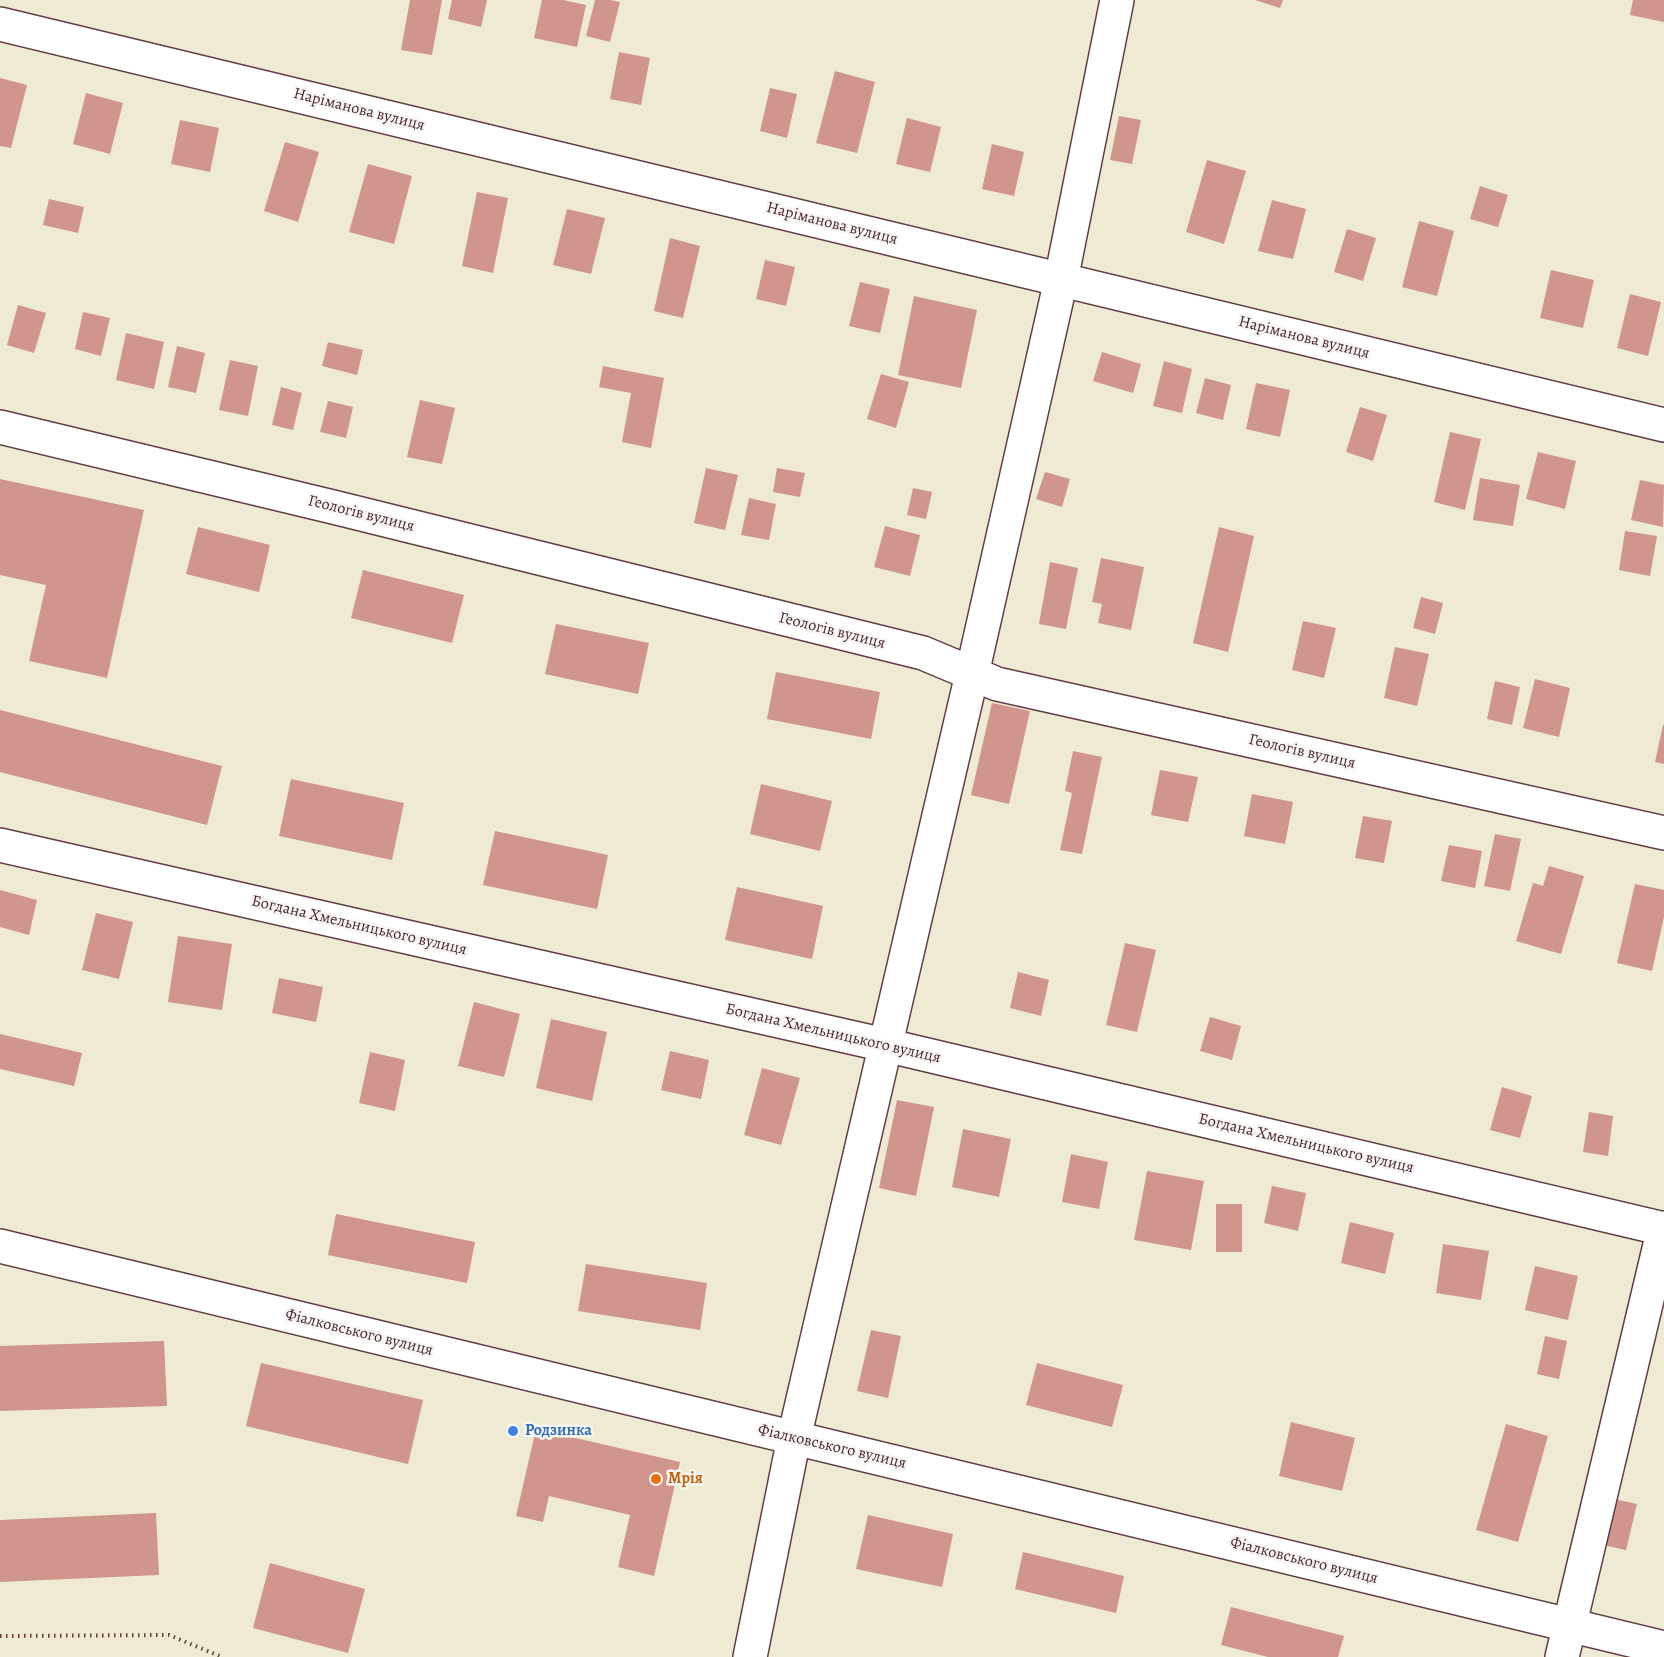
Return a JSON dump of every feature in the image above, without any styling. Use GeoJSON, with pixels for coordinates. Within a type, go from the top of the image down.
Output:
{"type":"FeatureCollection","features":[{"type":"Feature","properties":{"kind":"street"},"geometry":{"type":"LineString","coordinates":[[750,1657],[794,1438],[1061,280],[1117,0]]}},
{"type":"Feature","properties":{"kind":"street","name":"Наріманова вулиця"},"geometry":{"type":"LineString","coordinates":[[0,24],[1664,424]]}},
{"type":"Feature","properties":{"kind":"street","name":"Геологів вулиця"},"geometry":{"type":"LineString","coordinates":[[0,427],[923,653],[997,684],[1664,833]]}},
{"type":"Feature","properties":{"kind":"street","name":"Богдана Хмельницького вулиця"},"geometry":{"type":"LineString","coordinates":[[0,845],[885,1045],[1664,1228]]}},
{"type":"Feature","properties":{"kind":"street"},"geometry":{"type":"LineString","coordinates":[[1562,1657],[1664,1228]]}},
{"type":"Feature","properties":{"kind":"street","name":"Фіалковського вулиця"},"geometry":{"type":"LineString","coordinates":[[0,1246],[1664,1648]]}},
{"type":"Feature","properties":{"kind":"path"},"geometry":{"type":"LineString","coordinates":[[0,1636],[169,1635],[222,1657]]}},
{"type":"Feature","properties":{"kind":"building"},"geometry":{"type":"Polygon","coordinates":[[[410,0],[442,0],[432,55],[401,50],[410,0]]]}},
{"type":"Feature","properties":{"kind":"building"},"geometry":{"type":"Polygon","coordinates":[[[452,0],[487,0],[481,27],[448,19],[452,0]]]}},
{"type":"Feature","properties":{"kind":"building"},"geometry":{"type":"Polygon","coordinates":[[[542,0],[563,0],[586,5],[577,47],[534,38],[542,0]]]}},
{"type":"Feature","properties":{"kind":"building"},"geometry":{"type":"Polygon","coordinates":[[[595,0],[620,2],[610,42],[586,36],[595,0]]]}},
{"type":"Feature","properties":{"kind":"building"},"geometry":{"type":"Polygon","coordinates":[[[1255,0],[1283,0],[1280,8],[1255,0]]]}},
{"type":"Feature","properties":{"kind":"building"},"geometry":{"type":"Polygon","coordinates":[[[1633,0],[1664,0],[1664,22],[1630,15],[1633,0]]]}},
{"type":"Feature","properties":{"kind":"building"},"geometry":{"type":"Polygon","coordinates":[[[619,52],[650,58],[641,105],[610,99],[619,52]]]}},
{"type":"Feature","properties":{"kind":"building"},"geometry":{"type":"Polygon","coordinates":[[[835,71],[875,82],[857,153],[816,143],[835,71]]]}},
{"type":"Feature","properties":{"kind":"building"},"geometry":{"type":"Polygon","coordinates":[[[0,78],[27,85],[11,148],[0,146],[0,78]]]}},
{"type":"Feature","properties":{"kind":"building"},"geometry":{"type":"Polygon","coordinates":[[[770,88],[797,94],[787,138],[760,131],[770,88]]]}},
{"type":"Feature","properties":{"kind":"building"},"geometry":{"type":"Polygon","coordinates":[[[86,93],[123,103],[110,154],[73,144],[86,93]]]}},
{"type":"Feature","properties":{"kind":"building"},"geometry":{"type":"Polygon","coordinates":[[[1119,116],[1141,120],[1132,164],[1110,160],[1119,116]]]}},
{"type":"Feature","properties":{"kind":"building"},"geometry":{"type":"Polygon","coordinates":[[[907,118],[941,127],[930,172],[896,164],[907,118]]]}},
{"type":"Feature","properties":{"kind":"building"},"geometry":{"type":"Polygon","coordinates":[[[180,120],[219,128],[210,172],[171,164],[180,120]]]}},
{"type":"Feature","properties":{"kind":"building"},"geometry":{"type":"Polygon","coordinates":[[[285,142],[319,152],[298,222],[264,211],[285,142]]]}},
{"type":"Feature","properties":{"kind":"building"},"geometry":{"type":"Polygon","coordinates":[[[992,144],[1024,152],[1014,196],[982,189],[992,144]]]}},
{"type":"Feature","properties":{"kind":"building"},"geometry":{"type":"Polygon","coordinates":[[[1207,160],[1246,171],[1224,244],[1186,232],[1207,160]]]}},
{"type":"Feature","properties":{"kind":"building"},"geometry":{"type":"Polygon","coordinates":[[[368,164],[412,176],[394,244],[349,232],[368,164]]]}},
{"type":"Feature","properties":{"kind":"building"},"geometry":{"type":"Polygon","coordinates":[[[1480,186],[1508,195],[1498,227],[1470,219],[1480,186]]]}},
{"type":"Feature","properties":{"kind":"building"},"geometry":{"type":"Polygon","coordinates":[[[477,192],[508,198],[493,273],[462,266],[477,192]]]}},
{"type":"Feature","properties":{"kind":"building"},"geometry":{"type":"Polygon","coordinates":[[[49,199],[84,207],[78,233],[43,225],[49,199]]]}},
{"type":"Feature","properties":{"kind":"building"},"geometry":{"type":"Polygon","coordinates":[[[1272,200],[1306,209],[1293,259],[1258,251],[1272,200]]]}},
{"type":"Feature","properties":{"kind":"building"},"geometry":{"type":"Polygon","coordinates":[[[567,209],[605,218],[591,274],[553,265],[567,209]]]}},
{"type":"Feature","properties":{"kind":"building"},"geometry":{"type":"Polygon","coordinates":[[[1419,221],[1454,231],[1437,296],[1402,287],[1419,221]]]}},
{"type":"Feature","properties":{"kind":"building"},"geometry":{"type":"Polygon","coordinates":[[[1347,229],[1376,238],[1363,281],[1334,272],[1347,229]]]}},
{"type":"Feature","properties":{"kind":"building"},"geometry":{"type":"Polygon","coordinates":[[[670,238],[700,246],[683,318],[654,311],[670,238]]]}},
{"type":"Feature","properties":{"kind":"building"},"geometry":{"type":"Polygon","coordinates":[[[765,260],[795,267],[786,306],[756,299],[765,260]]]}},
{"type":"Feature","properties":{"kind":"building"},"geometry":{"type":"Polygon","coordinates":[[[1551,270],[1594,280],[1583,328],[1540,318],[1551,270]]]}},
{"type":"Feature","properties":{"kind":"building"},"geometry":{"type":"Polygon","coordinates":[[[860,282],[890,289],[880,333],[849,326],[860,282]]]}},
{"type":"Feature","properties":{"kind":"building"},"geometry":{"type":"Polygon","coordinates":[[[1630,294],[1661,302],[1648,356],[1617,348],[1630,294]]]}},
{"type":"Feature","properties":{"kind":"building"},"geometry":{"type":"Polygon","coordinates":[[[914,296],[977,310],[961,388],[898,375],[914,296]]]}},
{"type":"Feature","properties":{"kind":"building"},"geometry":{"type":"Polygon","coordinates":[[[18,305],[46,313],[34,353],[7,345],[18,305]]]}},
{"type":"Feature","properties":{"kind":"building"},"geometry":{"type":"Polygon","coordinates":[[[83,312],[110,318],[101,356],[75,349],[83,312]]]}},
{"type":"Feature","properties":{"kind":"building"},"geometry":{"type":"Polygon","coordinates":[[[126,333],[164,342],[154,389],[116,380],[126,333]]]}},
{"type":"Feature","properties":{"kind":"building"},"geometry":{"type":"Polygon","coordinates":[[[328,342],[363,350],[357,375],[322,366],[328,342]]]}},
{"type":"Feature","properties":{"kind":"building"},"geometry":{"type":"Polygon","coordinates":[[[177,346],[205,353],[196,393],[168,387],[177,346]]]}},
{"type":"Feature","properties":{"kind":"building"},"geometry":{"type":"Polygon","coordinates":[[[1102,352],[1141,364],[1133,393],[1093,381],[1102,352]]]}},
{"type":"Feature","properties":{"kind":"building"},"geometry":{"type":"Polygon","coordinates":[[[230,360],[258,366],[248,416],[219,410],[230,360]]]}},
{"type":"Feature","properties":{"kind":"building"},"geometry":{"type":"Polygon","coordinates":[[[1164,361],[1192,369],[1182,413],[1153,406],[1164,361]]]}},
{"type":"Feature","properties":{"kind":"building"},"geometry":{"type":"Polygon","coordinates":[[[603,366],[664,378],[651,448],[622,442],[631,393],[599,387],[603,366]]]}},
{"type":"Feature","properties":{"kind":"building"},"geometry":{"type":"Polygon","coordinates":[[[881,374],[909,382],[896,428],[867,419],[881,374]]]}},
{"type":"Feature","properties":{"kind":"building"},"geometry":{"type":"Polygon","coordinates":[[[1205,378],[1231,385],[1223,420],[1196,413],[1205,378]]]}},
{"type":"Feature","properties":{"kind":"building"},"geometry":{"type":"Polygon","coordinates":[[[1256,383],[1290,390],[1280,437],[1246,429],[1256,383]]]}},
{"type":"Feature","properties":{"kind":"building"},"geometry":{"type":"Polygon","coordinates":[[[281,387],[302,393],[293,430],[272,425],[281,387]]]}},
{"type":"Feature","properties":{"kind":"building"},"geometry":{"type":"Polygon","coordinates":[[[420,400],[455,408],[442,464],[407,457],[420,400]]]}},
{"type":"Feature","properties":{"kind":"building"},"geometry":{"type":"Polygon","coordinates":[[[328,401],[353,407],[346,438],[320,432],[328,401]]]}},
{"type":"Feature","properties":{"kind":"building"},"geometry":{"type":"Polygon","coordinates":[[[1360,407],[1387,415],[1373,461],[1346,452],[1360,407]]]}},
{"type":"Feature","properties":{"kind":"building"},"geometry":{"type":"Polygon","coordinates":[[[1450,432],[1481,439],[1465,510],[1434,502],[1450,432]]]}},
{"type":"Feature","properties":{"kind":"building"},"geometry":{"type":"Polygon","coordinates":[[[1538,452],[1576,461],[1565,509],[1526,499],[1538,452]]]}},
{"type":"Feature","properties":{"kind":"building"},"geometry":{"type":"Polygon","coordinates":[[[706,468],[738,475],[725,530],[694,523],[706,468]]]}},
{"type":"Feature","properties":{"kind":"building"},"geometry":{"type":"Polygon","coordinates":[[[777,468],[805,473],[800,497],[773,492],[777,468]]]}},
{"type":"Feature","properties":{"kind":"building"},"geometry":{"type":"Polygon","coordinates":[[[1045,472],[1070,479],[1062,507],[1036,499],[1045,472]]]}},
{"type":"Feature","properties":{"kind":"building"},"geometry":{"type":"Polygon","coordinates":[[[1480,478],[1520,485],[1513,526],[1473,520],[1480,478]]]}},
{"type":"Feature","properties":{"kind":"building"},"geometry":{"type":"Polygon","coordinates":[[[0,479],[144,510],[107,678],[29,661],[46,585],[0,575],[0,479]]]}},
{"type":"Feature","properties":{"kind":"building"},"geometry":{"type":"Polygon","coordinates":[[[1640,480],[1664,485],[1663,527],[1631,520],[1640,480]]]}},
{"type":"Feature","properties":{"kind":"building"},"geometry":{"type":"Polygon","coordinates":[[[913,488],[932,492],[926,519],[907,515],[913,488]]]}},
{"type":"Feature","properties":{"kind":"building"},"geometry":{"type":"Polygon","coordinates":[[[749,498],[776,504],[769,540],[741,535],[749,498]]]}},
{"type":"Feature","properties":{"kind":"building"},"geometry":{"type":"Polygon","coordinates":[[[885,526],[920,535],[910,576],[874,567],[885,526]]]}},
{"type":"Feature","properties":{"kind":"building"},"geometry":{"type":"Polygon","coordinates":[[[198,527],[270,545],[259,592],[186,574],[198,527]]]}},
{"type":"Feature","properties":{"kind":"building"},"geometry":{"type":"Polygon","coordinates":[[[1219,527],[1254,536],[1228,652],[1193,643],[1219,527]]]}},
{"type":"Feature","properties":{"kind":"building"},"geometry":{"type":"Polygon","coordinates":[[[1625,531],[1657,536],[1650,576],[1619,570],[1625,531]]]}},
{"type":"Feature","properties":{"kind":"building"},"geometry":{"type":"Polygon","coordinates":[[[1101,558],[1144,567],[1131,630],[1098,623],[1102,604],[1092,602],[1101,558]]]}},
{"type":"Feature","properties":{"kind":"building"},"geometry":{"type":"Polygon","coordinates":[[[1050,562],[1078,568],[1066,629],[1039,624],[1050,562]]]}},
{"type":"Feature","properties":{"kind":"building"},"geometry":{"type":"Polygon","coordinates":[[[363,570],[464,595],[452,643],[351,618],[363,570]]]}},
{"type":"Feature","properties":{"kind":"building"},"geometry":{"type":"Polygon","coordinates":[[[1421,597],[1443,603],[1435,634],[1413,628],[1421,597]]]}},
{"type":"Feature","properties":{"kind":"building"},"geometry":{"type":"Polygon","coordinates":[[[1303,621],[1336,628],[1324,678],[1292,670],[1303,621]]]}},
{"type":"Feature","properties":{"kind":"building"},"geometry":{"type":"Polygon","coordinates":[[[556,624],[649,643],[638,694],[545,674],[556,624]]]}},
{"type":"Feature","properties":{"kind":"building"},"geometry":{"type":"Polygon","coordinates":[[[1395,647],[1429,654],[1417,706],[1384,698],[1395,647]]]}},
{"type":"Feature","properties":{"kind":"building"},"geometry":{"type":"Polygon","coordinates":[[[776,672],[880,692],[871,739],[767,719],[776,672]]]}},
{"type":"Feature","properties":{"kind":"building"},"geometry":{"type":"Polygon","coordinates":[[[1535,679],[1570,688],[1559,737],[1523,728],[1535,679]]]}},
{"type":"Feature","properties":{"kind":"building"},"geometry":{"type":"Polygon","coordinates":[[[1495,681],[1520,687],[1512,725],[1487,719],[1495,681]]]}},
{"type":"Feature","properties":{"kind":"building"},"geometry":{"type":"Polygon","coordinates":[[[992,703],[1030,711],[1009,804],[971,795],[992,703]]]}},
{"type":"Feature","properties":{"kind":"building"},"geometry":{"type":"Polygon","coordinates":[[[0,710],[222,766],[207,825],[0,772],[0,710]]]}},
{"type":"Feature","properties":{"kind":"building"},"geometry":{"type":"Polygon","coordinates":[[[1664,725],[1664,764],[1655,762],[1664,725]]]}},
{"type":"Feature","properties":{"kind":"building"},"geometry":{"type":"Polygon","coordinates":[[[1073,751],[1102,757],[1082,854],[1060,850],[1072,793],[1065,791],[1073,751]]]}},
{"type":"Feature","properties":{"kind":"building"},"geometry":{"type":"Polygon","coordinates":[[[1160,770],[1198,777],[1188,822],[1151,815],[1160,770]]]}},
{"type":"Feature","properties":{"kind":"building"},"geometry":{"type":"Polygon","coordinates":[[[291,779],[404,803],[392,860],[279,836],[291,779]]]}},
{"type":"Feature","properties":{"kind":"building"},"geometry":{"type":"Polygon","coordinates":[[[761,784],[832,801],[820,851],[750,834],[761,784]]]}},
{"type":"Feature","properties":{"kind":"building"},"geometry":{"type":"Polygon","coordinates":[[[1252,794],[1293,802],[1285,844],[1244,836],[1252,794]]]}},
{"type":"Feature","properties":{"kind":"building"},"geometry":{"type":"Polygon","coordinates":[[[1363,816],[1392,821],[1384,863],[1355,858],[1363,816]]]}},
{"type":"Feature","properties":{"kind":"building"},"geometry":{"type":"Polygon","coordinates":[[[495,831],[608,855],[597,909],[483,885],[495,831]]]}},
{"type":"Feature","properties":{"kind":"building"},"geometry":{"type":"Polygon","coordinates":[[[1495,834],[1521,839],[1510,891],[1484,886],[1495,834]]]}},
{"type":"Feature","properties":{"kind":"building"},"geometry":{"type":"Polygon","coordinates":[[[1449,845],[1482,851],[1475,888],[1441,881],[1449,845]]]}},
{"type":"Feature","properties":{"kind":"building"},"geometry":{"type":"Polygon","coordinates":[[[1549,866],[1584,876],[1561,954],[1516,941],[1533,883],[1543,886],[1549,866]]]}},
{"type":"Feature","properties":{"kind":"building"},"geometry":{"type":"Polygon","coordinates":[[[1635,884],[1664,890],[1664,917],[1652,971],[1617,963],[1635,884]]]}},
{"type":"Feature","properties":{"kind":"building"},"geometry":{"type":"Polygon","coordinates":[[[737,887],[823,906],[812,959],[725,940],[737,887]]]}},
{"type":"Feature","properties":{"kind":"building"},"geometry":{"type":"Polygon","coordinates":[[[0,890],[37,900],[29,935],[0,927],[0,890]]]}},
{"type":"Feature","properties":{"kind":"building"},"geometry":{"type":"Polygon","coordinates":[[[96,913],[133,922],[119,979],[82,970],[96,913]]]}},
{"type":"Feature","properties":{"kind":"building"},"geometry":{"type":"Polygon","coordinates":[[[178,936],[232,944],[222,1010],[168,1002],[178,936]]]}},
{"type":"Feature","properties":{"kind":"building"},"geometry":{"type":"Polygon","coordinates":[[[1125,943],[1156,950],[1137,1032],[1106,1025],[1125,943]]]}},
{"type":"Feature","properties":{"kind":"building"},"geometry":{"type":"Polygon","coordinates":[[[1018,972],[1049,980],[1041,1016],[1010,1008],[1018,972]]]}},
{"type":"Feature","properties":{"kind":"building"},"geometry":{"type":"Polygon","coordinates":[[[279,978],[323,987],[316,1022],[272,1013],[279,978]]]}},
{"type":"Feature","properties":{"kind":"building"},"geometry":{"type":"Polygon","coordinates":[[[474,1002],[520,1014],[504,1077],[458,1066],[474,1002]]]}},
{"type":"Feature","properties":{"kind":"building"},"geometry":{"type":"Polygon","coordinates":[[[1210,1017],[1241,1026],[1232,1060],[1200,1051],[1210,1017]]]}},
{"type":"Feature","properties":{"kind":"building"},"geometry":{"type":"Polygon","coordinates":[[[551,1019],[607,1032],[592,1101],[536,1088],[551,1019]]]}},
{"type":"Feature","properties":{"kind":"building"},"geometry":{"type":"Polygon","coordinates":[[[0,1034],[82,1053],[74,1086],[0,1069],[0,1034]]]}},
{"type":"Feature","properties":{"kind":"building"},"geometry":{"type":"Polygon","coordinates":[[[670,1051],[709,1060],[701,1099],[661,1090],[670,1051]]]}},
{"type":"Feature","properties":{"kind":"building"},"geometry":{"type":"Polygon","coordinates":[[[370,1052],[405,1060],[395,1111],[359,1103],[370,1052]]]}},
{"type":"Feature","properties":{"kind":"building"},"geometry":{"type":"Polygon","coordinates":[[[762,1068],[800,1078],[781,1145],[744,1135],[762,1068]]]}},
{"type":"Feature","properties":{"kind":"building"},"geometry":{"type":"Polygon","coordinates":[[[1502,1087],[1532,1096],[1520,1138],[1490,1130],[1502,1087]]]}},
{"type":"Feature","properties":{"kind":"building"},"geometry":{"type":"Polygon","coordinates":[[[897,1100],[934,1107],[916,1196],[879,1188],[897,1100]]]}},
{"type":"Feature","properties":{"kind":"building"},"geometry":{"type":"Polygon","coordinates":[[[1589,1112],[1613,1116],[1608,1156],[1583,1152],[1589,1112]]]}},
{"type":"Feature","properties":{"kind":"building"},"geometry":{"type":"Polygon","coordinates":[[[963,1129],[1011,1139],[999,1197],[952,1187],[963,1129]]]}},
{"type":"Feature","properties":{"kind":"building"},"geometry":{"type":"Polygon","coordinates":[[[1071,1154],[1108,1162],[1099,1209],[1062,1202],[1071,1154]]]}},
{"type":"Feature","properties":{"kind":"building"},"geometry":{"type":"Polygon","coordinates":[[[1147,1171],[1204,1181],[1191,1250],[1134,1240],[1147,1171]]]}},
{"type":"Feature","properties":{"kind":"building"},"geometry":{"type":"Polygon","coordinates":[[[1272,1186],[1306,1193],[1298,1231],[1264,1223],[1272,1186]]]}},
{"type":"Feature","properties":{"kind":"building"},"geometry":{"type":"Polygon","coordinates":[[[1216,1204],[1242,1204],[1242,1252],[1216,1252],[1216,1204]]]}},
{"type":"Feature","properties":{"kind":"building"},"geometry":{"type":"Polygon","coordinates":[[[336,1214],[475,1242],[467,1283],[328,1255],[336,1214]]]}},
{"type":"Feature","properties":{"kind":"building"},"geometry":{"type":"Polygon","coordinates":[[[1350,1222],[1394,1233],[1385,1274],[1341,1263],[1350,1222]]]}},
{"type":"Feature","properties":{"kind":"building"},"geometry":{"type":"Polygon","coordinates":[[[1443,1244],[1489,1251],[1481,1300],[1436,1293],[1443,1244]]]}},
{"type":"Feature","properties":{"kind":"building"},"geometry":{"type":"Polygon","coordinates":[[[586,1264],[707,1283],[700,1330],[578,1311],[586,1264]]]}},
{"type":"Feature","properties":{"kind":"building"},"geometry":{"type":"Polygon","coordinates":[[[1535,1266],[1578,1276],[1568,1320],[1525,1310],[1535,1266]]]}},
{"type":"Feature","properties":{"kind":"building"},"geometry":{"type":"Polygon","coordinates":[[[871,1330],[901,1336],[888,1398],[857,1391],[871,1330]]]}},
{"type":"Feature","properties":{"kind":"building"},"geometry":{"type":"Polygon","coordinates":[[[1545,1336],[1567,1341],[1559,1379],[1537,1374],[1545,1336]]]}},
{"type":"Feature","properties":{"kind":"building"},"geometry":{"type":"Polygon","coordinates":[[[164,1341],[167,1406],[0,1411],[0,1346],[164,1341]]]}},
{"type":"Feature","properties":{"kind":"building"},"geometry":{"type":"Polygon","coordinates":[[[261,1363],[423,1400],[408,1464],[246,1426],[261,1363]]]}},
{"type":"Feature","properties":{"kind":"building"},"geometry":{"type":"Polygon","coordinates":[[[1037,1363],[1123,1385],[1112,1427],[1026,1405],[1037,1363]]]}},
{"type":"Feature","properties":{"kind":"building"},"geometry":{"type":"Polygon","coordinates":[[[1291,1422],[1355,1438],[1342,1491],[1279,1476],[1291,1422]]]}},
{"type":"Feature","properties":{"kind":"building"},"geometry":{"type":"Polygon","coordinates":[[[1506,1424],[1548,1436],[1518,1542],[1476,1530],[1506,1424]]]}},
{"type":"Feature","properties":{"kind":"building"},"geometry":{"type":"Polygon","coordinates":[[[536,1429],[680,1462],[654,1576],[618,1567],[630,1515],[549,1496],[543,1522],[516,1516],[536,1429]]]}},
{"type":"Feature","properties":{"kind":"building"},"geometry":{"type":"Polygon","coordinates":[[[1614,1499],[1637,1504],[1626,1550],[1603,1545],[1614,1499]]]}},
{"type":"Feature","properties":{"kind":"building"},"geometry":{"type":"Polygon","coordinates":[[[156,1513],[159,1575],[0,1582],[0,1520],[156,1513]]]}},
{"type":"Feature","properties":{"kind":"building"},"geometry":{"type":"Polygon","coordinates":[[[868,1515],[953,1534],[942,1587],[856,1569],[868,1515]]]}},
{"type":"Feature","properties":{"kind":"building"},"geometry":{"type":"Polygon","coordinates":[[[1023,1552],[1124,1576],[1116,1613],[1015,1589],[1023,1552]]]}},
{"type":"Feature","properties":{"kind":"building"},"geometry":{"type":"Polygon","coordinates":[[[270,1563],[365,1589],[348,1653],[253,1628],[270,1563]]]}},
{"type":"Feature","properties":{"kind":"building"},"geometry":{"type":"Polygon","coordinates":[[[1231,1607],[1344,1636],[1338,1657],[1268,1657],[1221,1645],[1231,1607]]]}},
{"type":"Feature","properties":{"kind":"place","name":"Родзинка"},"geometry":{"type":"Point","coordinates":[513,1431]}},
{"type":"Feature","properties":{"kind":"place","name":"Мрія"},"geometry":{"type":"Point","coordinates":[656,1479]}}]}
